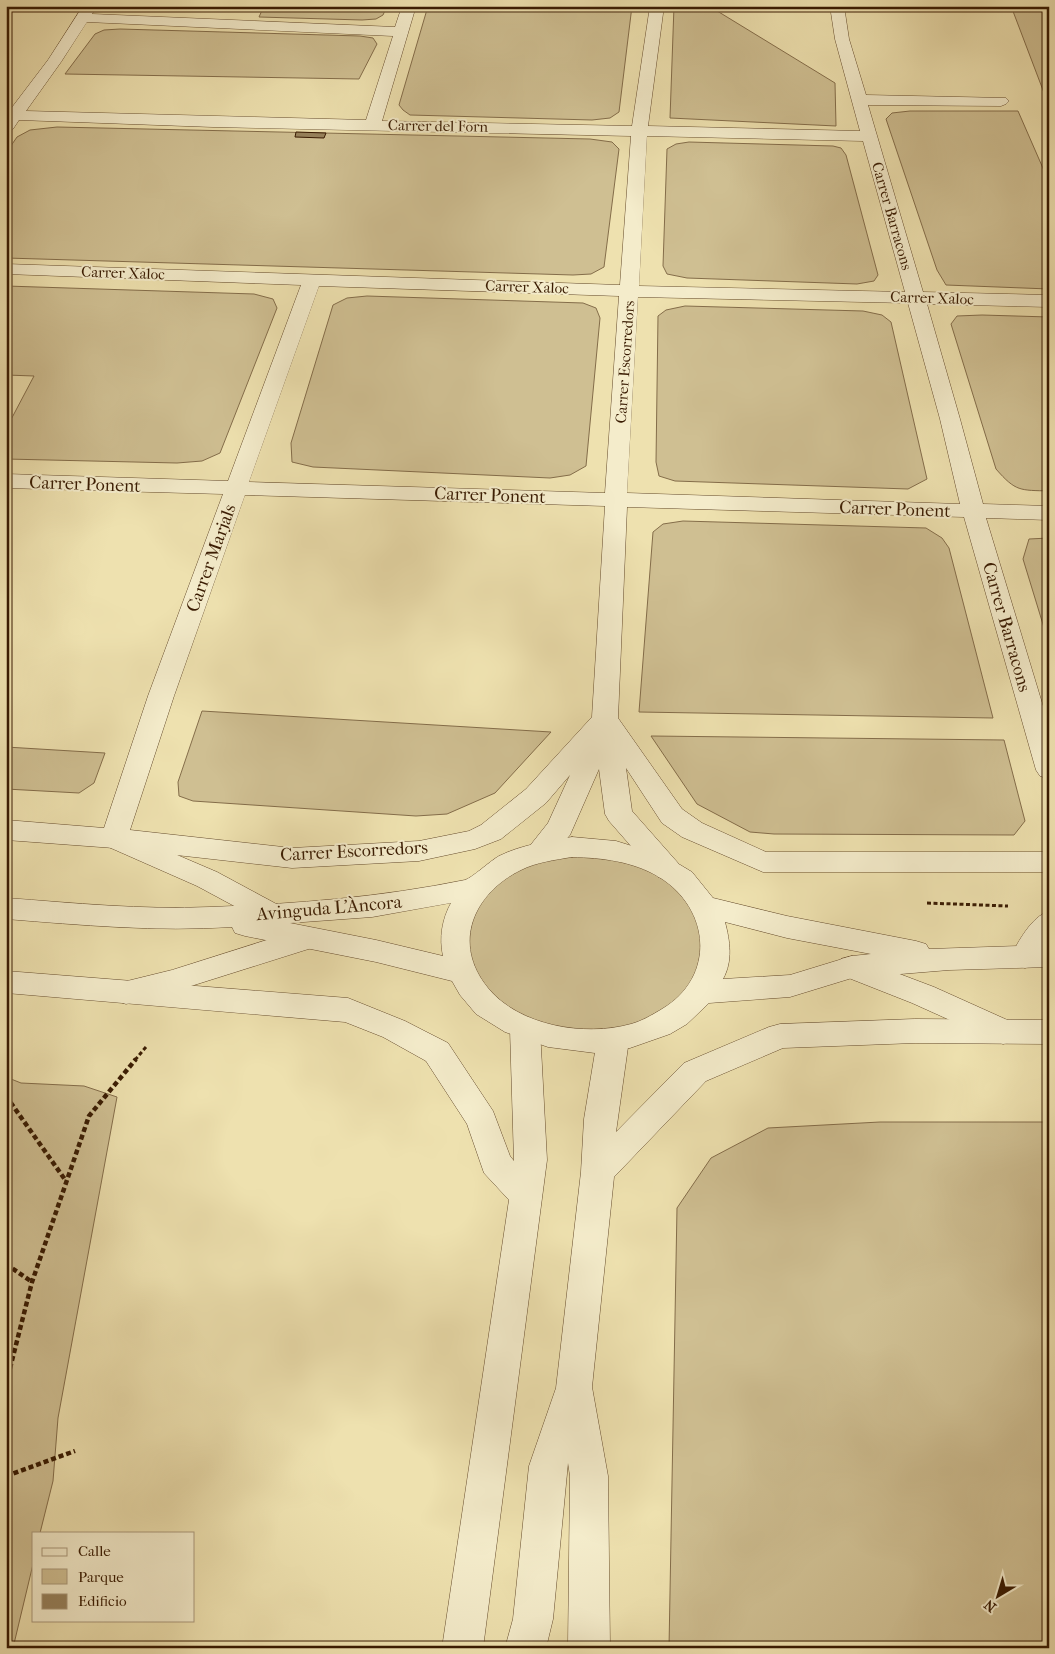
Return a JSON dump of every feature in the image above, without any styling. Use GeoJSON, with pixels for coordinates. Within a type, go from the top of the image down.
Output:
{"type":"FeatureCollection","features":[{"type":"Feature","properties":{"kind":"street"},"geometry":{"type":"LineString","coordinates":[[373,124],[409,6]]}},
{"type":"Feature","properties":{"kind":"street","name":"Carrer Escorredors"},"geometry":{"type":"LineString","coordinates":[[658,6],[640,131],[616,499],[605,719],[619,814],[668,870]]}},
{"type":"Feature","properties":{"kind":"street","name":"Carrer Barracons"},"geometry":{"type":"LineString","coordinates":[[837,6],[842,39],[974,512],[1049,770]]}},
{"type":"Feature","properties":{"kind":"street"},"geometry":{"type":"LineString","coordinates":[[9,119],[54,62],[87,12],[402,32]]}},
{"type":"Feature","properties":{"kind":"street"},"geometry":{"type":"LineString","coordinates":[[860,100],[1001,101]]}},
{"type":"Feature","properties":{"kind":"street","name":"Carrer del Forn"},"geometry":{"type":"LineString","coordinates":[[9,119],[373,124],[870,136]]}},
{"type":"Feature","properties":{"kind":"street","name":"Carrer Xaloc"},"geometry":{"type":"LineString","coordinates":[[6,269],[1049,302]]}},
{"type":"Feature","properties":{"kind":"street","name":"Carrer Marjals"},"geometry":{"type":"LineString","coordinates":[[114,838],[161,696],[312,279]]}},
{"type":"Feature","properties":{"kind":"street","name":"Carrer Ponent"},"geometry":{"type":"LineString","coordinates":[[6,481],[616,499],[974,512]]}},
{"type":"Feature","properties":{"kind":"street"},"geometry":{"type":"LineString","coordinates":[[974,512],[1049,513]]}},
{"type":"Feature","properties":{"kind":"street"},"geometry":{"type":"LineString","coordinates":[[605,719],[672,816],[692,830],[763,862],[1049,862]]}},
{"type":"Feature","properties":{"kind":"street","name":"Carrer Escorredors"},"geometry":{"type":"LineString","coordinates":[[6,830],[114,838],[292,858],[419,851],[475,840],[491,832],[536,796],[605,719]]}},
{"type":"Feature","properties":{"kind":"street","name":"Carrer Escorredors"},"geometry":{"type":"LineString","coordinates":[[539,852],[560,828],[578,790],[605,719]]}},
{"type":"Feature","properties":{"kind":"street"},"geometry":{"type":"LineString","coordinates":[[114,838],[207,879],[272,914]]}},
{"type":"Feature","properties":{"kind":"street"},"geometry":{"type":"LineString","coordinates":[[572,847],[606,848],[639,856],[668,870],[683,880],[705,906],[716,935],[714,964],[702,992],[686,1009],[665,1024],[612,1040],[568,1040],[525,1028],[504,1018],[486,1005],[472,990],[462,972],[455,942],[460,914],[477,888],[504,866],[539,852],[572,847]]}},
{"type":"Feature","properties":{"kind":"street","name":"Avinguda L'Àncora"},"geometry":{"type":"LineString","coordinates":[[6,908],[90,915],[209,918],[372,907],[477,888]]}},
{"type":"Feature","properties":{"kind":"street"},"geometry":{"type":"LineString","coordinates":[[705,906],[787,927],[949,959]]}},
{"type":"Feature","properties":{"kind":"street","name":"Avinguda L'Àncora"},"geometry":{"type":"LineString","coordinates":[[209,918],[376,951],[462,972]]}},
{"type":"Feature","properties":{"kind":"street"},"geometry":{"type":"LineString","coordinates":[[702,992],[790,986],[852,967],[949,959],[1037,957],[1049,922]]}},
{"type":"Feature","properties":{"kind":"street"},"geometry":{"type":"LineString","coordinates":[[125,992],[172,981],[308,938]]}},
{"type":"Feature","properties":{"kind":"street"},"geometry":{"type":"LineString","coordinates":[[852,967],[923,994],[1002,1032]]}},
{"type":"Feature","properties":{"kind":"street"},"geometry":{"type":"LineString","coordinates":[[6,982],[348,1010],[394,1029],[437,1052],[482,1120],[496,1163],[526,1196]]}},
{"type":"Feature","properties":{"kind":"street"},"geometry":{"type":"LineString","coordinates":[[462,1648],[531,1160],[525,1028]]}},
{"type":"Feature","properties":{"kind":"street"},"geometry":{"type":"LineString","coordinates":[[598,1172],[695,1072],[780,1036],[915,1031],[1049,1032]]}},
{"type":"Feature","properties":{"kind":"street"},"geometry":{"type":"LineString","coordinates":[[525,1648],[533,1619],[548,1466],[574,1386],[598,1172],[600,1119],[612,1040]]}},
{"type":"Feature","properties":{"kind":"street"},"geometry":{"type":"LineString","coordinates":[[574,1386],[589,1476],[588,1648]]}},
{"type":"Feature","properties":{"kind":"path"},"geometry":{"type":"LineString","coordinates":[[6,1384],[32,1282],[89,1116],[146,1047]]}},
{"type":"Feature","properties":{"kind":"path"},"geometry":{"type":"LineString","coordinates":[[6,1096],[66,1181]]}},
{"type":"Feature","properties":{"kind":"path"},"geometry":{"type":"LineString","coordinates":[[6,1264],[32,1282]]}},
{"type":"Feature","properties":{"kind":"path"},"geometry":{"type":"LineString","coordinates":[[6,1476],[75,1452]]}},
{"type":"Feature","properties":{"kind":"green space"},"geometry":{"type":"Polygon","coordinates":[[[264,6],[387,6],[383,15],[376,19],[362,20],[259,17],[264,6]]]}},
{"type":"Feature","properties":{"kind":"green space"},"geometry":{"type":"Polygon","coordinates":[[[428,6],[632,6],[619,112],[610,118],[592,120],[410,115],[399,105],[428,6]]]}},
{"type":"Feature","properties":{"kind":"green space"},"geometry":{"type":"Polygon","coordinates":[[[674,6],[709,6],[835,83],[836,126],[670,118],[674,6]]]}},
{"type":"Feature","properties":{"kind":"green space"},"geometry":{"type":"Polygon","coordinates":[[[1011,6],[1049,6],[1049,106],[1011,6]]]}},
{"type":"Feature","properties":{"kind":"green space"},"geometry":{"type":"Polygon","coordinates":[[[104,30],[360,36],[373,38],[377,44],[359,79],[65,74],[95,34],[104,30]]]}},
{"type":"Feature","properties":{"kind":"green space"},"geometry":{"type":"Polygon","coordinates":[[[910,111],[1018,111],[1049,182],[1049,289],[946,285],[937,270],[886,119],[892,113],[910,111]]]}},
{"type":"Feature","properties":{"kind":"green space"},"geometry":{"type":"Polygon","coordinates":[[[57,127],[590,139],[612,142],[619,149],[604,267],[591,274],[573,275],[6,258],[6,153],[17,137],[30,130],[57,127]]]}},
{"type":"Feature","properties":{"kind":"green space"},"geometry":{"type":"Polygon","coordinates":[[[689,142],[833,146],[841,148],[846,155],[878,275],[874,281],[857,284],[687,278],[667,274],[663,266],[667,149],[676,144],[689,142]]]}},
{"type":"Feature","properties":{"kind":"green space"},"geometry":{"type":"Polygon","coordinates":[[[6,286],[254,294],[273,299],[277,308],[220,453],[202,461],[177,463],[6,459],[6,429],[34,376],[6,375],[6,286]]]}},
{"type":"Feature","properties":{"kind":"green space"},"geometry":{"type":"Polygon","coordinates":[[[367,296],[583,303],[596,308],[600,318],[586,466],[570,475],[550,478],[313,467],[292,462],[291,443],[333,305],[347,298],[367,296]]]}},
{"type":"Feature","properties":{"kind":"green space"},"geometry":{"type":"Polygon","coordinates":[[[685,306],[863,311],[882,315],[891,322],[927,479],[908,489],[675,481],[659,476],[656,462],[658,316],[666,310],[685,306]]]}},
{"type":"Feature","properties":{"kind":"green space"},"geometry":{"type":"Polygon","coordinates":[[[957,316],[1049,317],[1049,491],[1025,490],[1014,486],[996,469],[951,324],[957,316]]]}},
{"type":"Feature","properties":{"kind":"green space"},"geometry":{"type":"Polygon","coordinates":[[[683,521],[926,528],[942,538],[949,548],[993,718],[639,712],[653,532],[663,524],[683,521]]]}},
{"type":"Feature","properties":{"kind":"green space"},"geometry":{"type":"Polygon","coordinates":[[[1049,538],[1049,644],[1023,559],[1029,539],[1049,538]]]}},
{"type":"Feature","properties":{"kind":"green space"},"geometry":{"type":"Polygon","coordinates":[[[202,711],[551,732],[495,793],[447,814],[416,816],[193,801],[179,796],[178,782],[202,711]]]}},
{"type":"Feature","properties":{"kind":"green space"},"geometry":{"type":"Polygon","coordinates":[[[651,736],[1004,740],[1025,821],[1014,835],[774,834],[750,832],[697,804],[651,736]]]}},
{"type":"Feature","properties":{"kind":"green space"},"geometry":{"type":"Polygon","coordinates":[[[6,747],[105,753],[94,783],[79,793],[6,789],[6,747]]]}},
{"type":"Feature","properties":{"kind":"green space"},"geometry":{"type":"Polygon","coordinates":[[[572,847],[683,880],[715,964],[665,1024],[568,1040],[472,990],[460,914],[477,888],[572,847]]]}},
{"type":"Feature","properties":{"kind":"green space"},"geometry":{"type":"Polygon","coordinates":[[[6,1077],[21,1083],[84,1086],[117,1097],[58,1418],[53,1481],[40,1532],[32,1532],[32,1568],[13,1648],[6,1648],[6,1077]]]}},
{"type":"Feature","properties":{"kind":"green space"},"geometry":{"type":"Polygon","coordinates":[[[880,1122],[1049,1122],[1049,1648],[669,1648],[677,1208],[711,1158],[768,1128],[880,1122]]]}},
{"type":"Feature","properties":{"kind":"building"},"geometry":{"type":"Polygon","coordinates":[[[751,6],[813,6],[814,11],[751,9],[751,6]]]}},
{"type":"Feature","properties":{"kind":"building"},"geometry":{"type":"Polygon","coordinates":[[[296,132],[326,133],[324,138],[295,137],[296,132]]]}}]}
